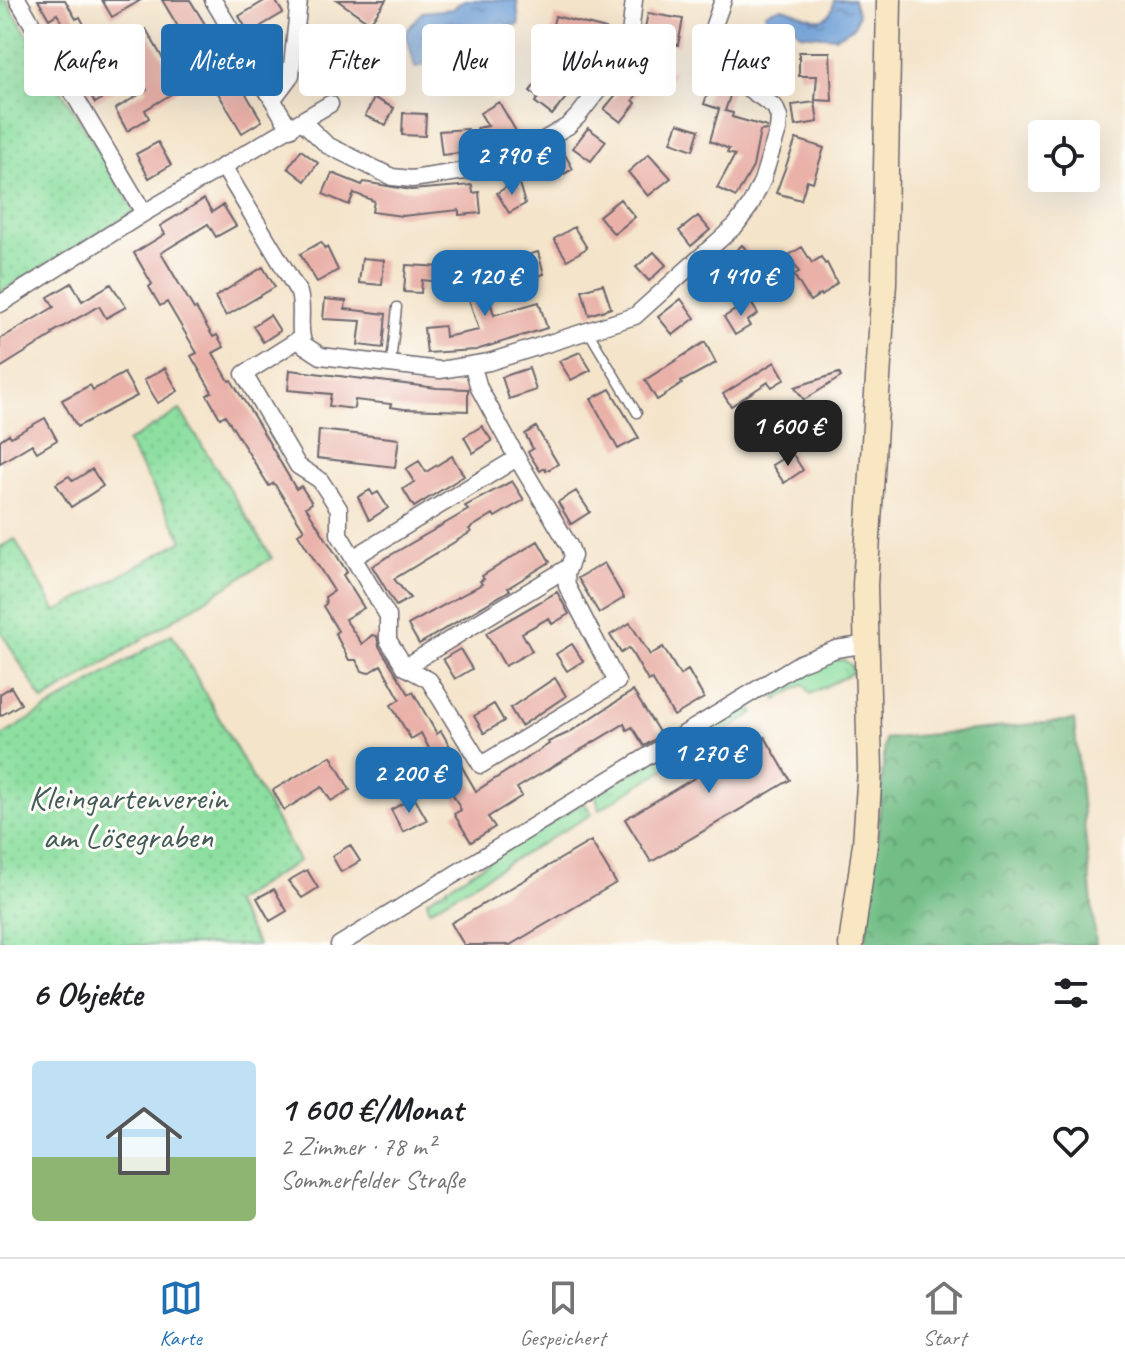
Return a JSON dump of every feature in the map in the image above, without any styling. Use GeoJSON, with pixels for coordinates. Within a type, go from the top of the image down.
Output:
{"type":"FeatureCollection","features":[{"type":"Feature","properties":{"kind":"main road"},"geometry":{"type":"LineString","coordinates":[[851,945],[869,803],[866,573],[884,283],[889,0]]}},
{"type":"Feature","properties":{"kind":"street"},"geometry":{"type":"LineString","coordinates":[[18,0],[144,213]]}},
{"type":"Feature","properties":{"kind":"street"},"geometry":{"type":"LineString","coordinates":[[213,0],[273,99],[296,125],[327,145],[392,177],[412,179],[498,166],[568,126],[628,52],[634,0]]}},
{"type":"Feature","properties":{"kind":"street"},"geometry":{"type":"LineString","coordinates":[[273,99],[291,75],[299,0]]}},
{"type":"Feature","properties":{"kind":"street"},"geometry":{"type":"LineString","coordinates":[[223,166],[299,293],[304,345],[321,356],[440,370],[473,367],[635,316],[736,225],[762,181],[778,130],[779,117],[775,107],[736,80],[713,38],[723,0]]}},
{"type":"Feature","properties":{"kind":"street"},"geometry":{"type":"LineString","coordinates":[[0,304],[144,213],[330,104]]}},
{"type":"Feature","properties":{"kind":"street"},"geometry":{"type":"LineString","coordinates":[[301,338],[244,374],[298,466],[320,480],[339,509],[339,534],[388,616],[388,640],[405,667],[429,680],[481,765],[617,682],[567,586],[567,568],[573,556],[570,547],[479,388],[473,367]]}},
{"type":"Feature","properties":{"kind":"street"},"geometry":{"type":"LineString","coordinates":[[353,558],[517,458]]}},
{"type":"Feature","properties":{"kind":"street"},"geometry":{"type":"LineString","coordinates":[[405,667],[567,568]]}},
{"type":"Feature","properties":{"kind":"street"},"geometry":{"type":"LineString","coordinates":[[339,945],[800,663],[836,649],[868,644]]}},
{"type":"Feature","properties":{"kind":"lane"},"geometry":{"type":"LineString","coordinates":[[391,364],[397,307]]}},
{"type":"Feature","properties":{"kind":"lane"},"geometry":{"type":"LineString","coordinates":[[588,331],[637,413]]}},
{"type":"Feature","properties":{"kind":"green space"},"geometry":{"type":"Polygon","coordinates":[[[0,0],[6,0],[24,29],[24,96],[65,96],[135,211],[0,292],[0,0]]]}},
{"type":"Feature","properties":{"kind":"green space"},"geometry":{"type":"Polygon","coordinates":[[[180,410],[272,558],[43,701],[0,630],[0,547],[15,539],[56,612],[183,540],[127,442],[180,410]]]}},
{"type":"Feature","properties":{"kind":"green space","name":"Kleingartenverein am Lösegraben"},"geometry":{"type":"Polygon","coordinates":[[[172,634],[299,861],[233,902],[258,945],[4,945],[0,938],[0,737],[172,634]]]}},
{"type":"Feature","properties":{"kind":"green space"},"geometry":{"type":"Polygon","coordinates":[[[828,659],[844,660],[852,666],[853,673],[810,694],[804,684],[776,700],[773,686],[804,668],[828,659]]]}},
{"type":"Feature","properties":{"kind":"green space"},"geometry":{"type":"Polygon","coordinates":[[[746,702],[754,713],[599,810],[596,795],[746,702]]]}},
{"type":"Feature","properties":{"kind":"green space"},"geometry":{"type":"Polygon","coordinates":[[[1074,720],[1096,945],[865,945],[885,739],[1074,720]]]}},
{"type":"Feature","properties":{"kind":"green space"},"geometry":{"type":"Polygon","coordinates":[[[581,804],[586,805],[592,814],[429,910],[427,900],[581,804]]]}},
{"type":"Feature","properties":{"kind":"water"},"geometry":{"type":"Polygon","coordinates":[[[464,0],[517,0],[519,25],[422,24],[422,66],[415,67],[406,32],[422,12],[452,9],[464,0]]]}},
{"type":"Feature","properties":{"kind":"water"},"geometry":{"type":"Polygon","coordinates":[[[834,0],[853,0],[858,14],[854,27],[836,37],[800,34],[788,19],[782,24],[768,24],[765,13],[783,8],[821,19],[831,11],[834,0]]]}},
{"type":"Feature","properties":{"kind":"building"},"geometry":{"type":"Polygon","coordinates":[[[38,0],[65,0],[76,19],[80,17],[84,24],[63,24],[57,14],[49,19],[38,0]]]}},
{"type":"Feature","properties":{"kind":"building"},"geometry":{"type":"Polygon","coordinates":[[[102,0],[141,0],[112,17],[102,0]]]}},
{"type":"Feature","properties":{"kind":"building"},"geometry":{"type":"Polygon","coordinates":[[[162,0],[190,0],[205,24],[176,24],[162,0]]]}},
{"type":"Feature","properties":{"kind":"building"},"geometry":{"type":"Polygon","coordinates":[[[266,0],[275,0],[283,13],[264,24],[244,24],[239,16],[266,0]]]}},
{"type":"Feature","properties":{"kind":"building"},"geometry":{"type":"Polygon","coordinates":[[[337,0],[386,0],[370,23],[337,0]]]}},
{"type":"Feature","properties":{"kind":"building"},"geometry":{"type":"Polygon","coordinates":[[[648,13],[683,19],[678,45],[676,24],[646,24],[648,13]]]}},
{"type":"Feature","properties":{"kind":"building"},"geometry":{"type":"Polygon","coordinates":[[[555,16],[586,24],[553,24],[555,16]]]}},
{"type":"Feature","properties":{"kind":"building"},"geometry":{"type":"Polygon","coordinates":[[[145,30],[161,55],[161,96],[168,96],[145,110],[149,118],[127,131],[115,109],[137,96],[145,96],[145,30]]]}},
{"type":"Feature","properties":{"kind":"building"},"geometry":{"type":"Polygon","coordinates":[[[799,52],[830,52],[832,101],[815,100],[817,76],[799,76],[799,52]]]}},
{"type":"Feature","properties":{"kind":"building"},"geometry":{"type":"Polygon","coordinates":[[[91,96],[106,96],[95,103],[91,96]]]}},
{"type":"Feature","properties":{"kind":"building"},"geometry":{"type":"Polygon","coordinates":[[[220,96],[247,96],[262,121],[242,133],[220,96]]]}},
{"type":"Feature","properties":{"kind":"building"},"geometry":{"type":"Polygon","coordinates":[[[536,96],[567,96],[552,115],[535,102],[538,98],[536,96]]]}},
{"type":"Feature","properties":{"kind":"building"},"geometry":{"type":"Polygon","coordinates":[[[615,96],[636,96],[633,100],[636,103],[621,122],[604,109],[615,96]]]}},
{"type":"Feature","properties":{"kind":"building"},"geometry":{"type":"Polygon","coordinates":[[[707,96],[730,96],[725,111],[733,113],[732,117],[767,127],[760,131],[753,167],[736,197],[717,188],[735,155],[710,141],[719,109],[704,104],[707,96]]]}},
{"type":"Feature","properties":{"kind":"building"},"geometry":{"type":"Polygon","coordinates":[[[374,98],[394,108],[386,125],[365,116],[374,98]]]}},
{"type":"Feature","properties":{"kind":"building"},"geometry":{"type":"Polygon","coordinates":[[[499,102],[517,133],[490,149],[477,128],[488,126],[480,113],[499,102]]]}},
{"type":"Feature","properties":{"kind":"building"},"geometry":{"type":"Polygon","coordinates":[[[815,102],[818,122],[795,126],[792,105],[815,102]]]}},
{"type":"Feature","properties":{"kind":"building"},"geometry":{"type":"Polygon","coordinates":[[[403,113],[426,114],[425,136],[402,135],[403,113]]]}},
{"type":"Feature","properties":{"kind":"building"},"geometry":{"type":"Polygon","coordinates":[[[678,123],[699,130],[693,150],[671,142],[678,123]]]}},
{"type":"Feature","properties":{"kind":"building"},"geometry":{"type":"Polygon","coordinates":[[[588,128],[606,141],[591,161],[573,148],[588,128]]]}},
{"type":"Feature","properties":{"kind":"building"},"geometry":{"type":"Polygon","coordinates":[[[467,129],[469,152],[442,155],[439,131],[467,129]]]}},
{"type":"Feature","properties":{"kind":"building"},"geometry":{"type":"Polygon","coordinates":[[[796,139],[824,148],[813,182],[807,180],[801,200],[776,193],[796,139]]]}},
{"type":"Feature","properties":{"kind":"building"},"geometry":{"type":"Polygon","coordinates":[[[158,142],[171,165],[149,178],[136,154],[158,142]]]}},
{"type":"Feature","properties":{"kind":"building"},"geometry":{"type":"Polygon","coordinates":[[[559,144],[573,169],[553,180],[539,155],[559,144]]]}},
{"type":"Feature","properties":{"kind":"building"},"geometry":{"type":"Polygon","coordinates":[[[301,150],[318,163],[305,181],[288,168],[301,150]]]}},
{"type":"Feature","properties":{"kind":"building"},"geometry":{"type":"Polygon","coordinates":[[[649,154],[671,178],[648,196],[628,172],[649,154]]]}},
{"type":"Feature","properties":{"kind":"building"},"geometry":{"type":"Polygon","coordinates":[[[332,173],[362,185],[364,182],[411,190],[472,185],[473,193],[479,192],[481,213],[459,215],[459,210],[402,216],[372,212],[374,201],[354,193],[349,205],[323,194],[332,173]]]}},
{"type":"Feature","properties":{"kind":"building"},"geometry":{"type":"Polygon","coordinates":[[[518,180],[525,204],[509,213],[497,193],[518,180]]]}},
{"type":"Feature","properties":{"kind":"building"},"geometry":{"type":"Polygon","coordinates":[[[204,199],[212,212],[223,205],[236,226],[216,237],[208,224],[161,253],[194,309],[213,337],[217,335],[224,347],[213,353],[296,489],[301,486],[312,503],[306,507],[347,572],[343,575],[364,608],[345,619],[362,644],[372,635],[377,636],[379,646],[409,694],[413,692],[437,734],[441,731],[476,791],[548,742],[568,733],[633,691],[661,735],[644,746],[632,727],[627,730],[624,724],[517,788],[522,796],[488,817],[495,827],[471,842],[454,814],[461,810],[421,733],[411,739],[391,705],[400,699],[381,665],[368,673],[362,671],[356,660],[349,660],[335,633],[338,631],[323,606],[326,604],[325,597],[334,591],[298,534],[304,530],[274,483],[269,486],[225,415],[220,418],[207,395],[212,392],[191,356],[197,353],[167,302],[160,306],[149,287],[152,284],[134,253],[165,234],[160,226],[204,199]]]}},
{"type":"Feature","properties":{"kind":"building"},"geometry":{"type":"Polygon","coordinates":[[[620,199],[635,217],[614,234],[599,216],[620,199]]]}},
{"type":"Feature","properties":{"kind":"building"},"geometry":{"type":"Polygon","coordinates":[[[698,216],[710,230],[691,246],[679,231],[698,216]]]}},
{"type":"Feature","properties":{"kind":"building"},"geometry":{"type":"Polygon","coordinates":[[[574,227],[587,248],[567,260],[554,239],[574,227]]]}},
{"type":"Feature","properties":{"kind":"building"},"geometry":{"type":"Polygon","coordinates":[[[321,242],[325,249],[327,247],[338,270],[317,282],[300,254],[321,242]]]}},
{"type":"Feature","properties":{"kind":"building"},"geometry":{"type":"Polygon","coordinates":[[[742,245],[758,262],[731,288],[715,270],[742,245]]]}},
{"type":"Feature","properties":{"kind":"building"},"geometry":{"type":"Polygon","coordinates":[[[802,247],[812,263],[821,257],[827,263],[837,283],[822,296],[810,301],[794,275],[799,272],[789,255],[802,247]]]}},
{"type":"Feature","properties":{"kind":"building"},"geometry":{"type":"Polygon","coordinates":[[[538,252],[544,274],[513,283],[507,261],[538,252]]]}},
{"type":"Feature","properties":{"kind":"building"},"geometry":{"type":"Polygon","coordinates":[[[654,252],[666,265],[649,281],[636,267],[654,252]]]}},
{"type":"Feature","properties":{"kind":"building"},"geometry":{"type":"Polygon","coordinates":[[[478,256],[494,315],[539,302],[547,328],[476,350],[427,353],[424,328],[444,326],[445,337],[479,330],[457,263],[478,256]]]}},
{"type":"Feature","properties":{"kind":"building"},"geometry":{"type":"Polygon","coordinates":[[[362,258],[384,260],[382,285],[359,283],[362,258]]]}},
{"type":"Feature","properties":{"kind":"building"},"geometry":{"type":"Polygon","coordinates":[[[406,265],[443,267],[442,282],[422,280],[421,293],[404,292],[406,265]]]}},
{"type":"Feature","properties":{"kind":"building"},"geometry":{"type":"Polygon","coordinates":[[[263,267],[275,287],[226,316],[215,297],[263,267]]]}},
{"type":"Feature","properties":{"kind":"building"},"geometry":{"type":"Polygon","coordinates":[[[72,283],[82,301],[111,284],[126,307],[106,318],[99,306],[0,368],[0,339],[54,307],[48,297],[72,283]]]}},
{"type":"Feature","properties":{"kind":"building"},"geometry":{"type":"Polygon","coordinates":[[[603,284],[611,308],[589,315],[582,290],[603,284]]]}},
{"type":"Feature","properties":{"kind":"building"},"geometry":{"type":"Polygon","coordinates":[[[325,299],[346,301],[345,309],[386,314],[383,348],[358,345],[361,321],[323,319],[325,299]]]}},
{"type":"Feature","properties":{"kind":"building"},"geometry":{"type":"Polygon","coordinates":[[[681,299],[695,318],[673,335],[658,317],[681,299]]]}},
{"type":"Feature","properties":{"kind":"building"},"geometry":{"type":"Polygon","coordinates":[[[750,301],[758,314],[747,321],[750,326],[735,335],[724,317],[750,301]]]}},
{"type":"Feature","properties":{"kind":"building"},"geometry":{"type":"Polygon","coordinates":[[[270,315],[280,331],[263,342],[253,326],[270,315]]]}},
{"type":"Feature","properties":{"kind":"building"},"geometry":{"type":"Polygon","coordinates":[[[705,342],[716,363],[681,382],[657,400],[645,380],[705,342]]]}},
{"type":"Feature","properties":{"kind":"building"},"geometry":{"type":"Polygon","coordinates":[[[580,352],[591,370],[571,380],[559,361],[580,352]]]}},
{"type":"Feature","properties":{"kind":"building"},"geometry":{"type":"Polygon","coordinates":[[[775,362],[785,379],[772,387],[768,382],[731,406],[723,394],[775,362]]]}},
{"type":"Feature","properties":{"kind":"building"},"geometry":{"type":"Polygon","coordinates":[[[165,368],[178,391],[158,403],[144,380],[165,368]]]}},
{"type":"Feature","properties":{"kind":"building"},"geometry":{"type":"Polygon","coordinates":[[[529,368],[536,390],[509,399],[502,377],[529,368]]]}},
{"type":"Feature","properties":{"kind":"building"},"geometry":{"type":"Polygon","coordinates":[[[290,370],[468,389],[468,411],[404,409],[390,407],[391,404],[355,400],[354,409],[329,406],[331,394],[288,390],[290,370]]]}},
{"type":"Feature","properties":{"kind":"building"},"geometry":{"type":"Polygon","coordinates":[[[124,373],[137,396],[77,427],[62,400],[90,385],[93,390],[124,373]]]}},
{"type":"Feature","properties":{"kind":"building"},"geometry":{"type":"Polygon","coordinates":[[[839,373],[841,377],[804,400],[795,387],[839,373]]]}},
{"type":"Feature","properties":{"kind":"building"},"geometry":{"type":"Polygon","coordinates":[[[610,389],[639,438],[618,449],[591,399],[610,389]]]}},
{"type":"Feature","properties":{"kind":"building"},"geometry":{"type":"Polygon","coordinates":[[[45,418],[57,440],[37,452],[32,444],[0,463],[0,440],[45,418]]]}},
{"type":"Feature","properties":{"kind":"building"},"geometry":{"type":"Polygon","coordinates":[[[482,426],[492,441],[473,453],[464,437],[482,426]]]}},
{"type":"Feature","properties":{"kind":"building"},"geometry":{"type":"Polygon","coordinates":[[[536,427],[558,464],[546,471],[545,468],[540,471],[528,452],[533,449],[525,434],[536,427]]]}},
{"type":"Feature","properties":{"kind":"building"},"geometry":{"type":"Polygon","coordinates":[[[319,430],[399,439],[395,467],[317,458],[319,430]]]}},
{"type":"Feature","properties":{"kind":"building"},"geometry":{"type":"Polygon","coordinates":[[[792,453],[803,470],[784,483],[772,465],[792,453]]]}},
{"type":"Feature","properties":{"kind":"building"},"geometry":{"type":"Polygon","coordinates":[[[452,456],[464,476],[414,507],[403,489],[414,482],[406,469],[419,461],[426,472],[452,456]]]}},
{"type":"Feature","properties":{"kind":"building"},"geometry":{"type":"Polygon","coordinates":[[[92,469],[103,486],[71,507],[56,484],[69,476],[73,481],[92,469]]]}},
{"type":"Feature","properties":{"kind":"building"},"geometry":{"type":"Polygon","coordinates":[[[512,481],[524,500],[495,517],[493,514],[469,529],[471,532],[394,579],[410,598],[396,606],[372,566],[468,510],[465,506],[512,481]]]}},
{"type":"Feature","properties":{"kind":"building"},"geometry":{"type":"Polygon","coordinates":[[[370,490],[373,495],[378,492],[388,508],[369,520],[358,497],[370,490]]]}},
{"type":"Feature","properties":{"kind":"building"},"geometry":{"type":"Polygon","coordinates":[[[576,491],[590,512],[571,524],[558,502],[576,491]]]}},
{"type":"Feature","properties":{"kind":"building"},"geometry":{"type":"Polygon","coordinates":[[[538,541],[550,562],[508,588],[510,590],[419,644],[408,625],[482,584],[482,576],[538,541]]]}},
{"type":"Feature","properties":{"kind":"building"},"geometry":{"type":"Polygon","coordinates":[[[604,563],[624,598],[599,613],[578,578],[604,563]]]}},
{"type":"Feature","properties":{"kind":"building"},"geometry":{"type":"Polygon","coordinates":[[[557,592],[569,614],[552,624],[549,618],[522,633],[532,651],[505,666],[486,633],[557,592]]]}},
{"type":"Feature","properties":{"kind":"building"},"geometry":{"type":"Polygon","coordinates":[[[630,623],[650,655],[663,647],[680,675],[688,670],[704,698],[674,716],[629,648],[621,653],[610,635],[630,623]]]}},
{"type":"Feature","properties":{"kind":"building"},"geometry":{"type":"Polygon","coordinates":[[[572,644],[583,661],[567,671],[556,654],[572,644]]]}},
{"type":"Feature","properties":{"kind":"building"},"geometry":{"type":"Polygon","coordinates":[[[460,649],[472,669],[455,679],[443,659],[460,649]]]}},
{"type":"Feature","properties":{"kind":"building"},"geometry":{"type":"Polygon","coordinates":[[[555,678],[566,696],[521,726],[510,708],[555,678]]]}},
{"type":"Feature","properties":{"kind":"building"},"geometry":{"type":"Polygon","coordinates":[[[11,687],[21,704],[0,716],[0,694],[11,687]]]}},
{"type":"Feature","properties":{"kind":"building"},"geometry":{"type":"Polygon","coordinates":[[[494,704],[504,721],[484,733],[474,716],[494,704]]]}},
{"type":"Feature","properties":{"kind":"building"},"geometry":{"type":"Polygon","coordinates":[[[751,730],[758,741],[765,737],[790,780],[651,862],[625,819],[706,771],[701,760],[751,730]]]}},
{"type":"Feature","properties":{"kind":"building"},"geometry":{"type":"Polygon","coordinates":[[[331,756],[350,790],[331,801],[322,787],[284,810],[273,790],[331,756]]]}},
{"type":"Feature","properties":{"kind":"building"},"geometry":{"type":"Polygon","coordinates":[[[414,797],[427,820],[403,832],[391,810],[414,797]]]}},
{"type":"Feature","properties":{"kind":"building"},"geometry":{"type":"Polygon","coordinates":[[[591,841],[616,883],[510,945],[464,945],[451,923],[591,841]]]}},
{"type":"Feature","properties":{"kind":"building"},"geometry":{"type":"Polygon","coordinates":[[[350,845],[360,861],[341,872],[332,856],[350,845]]]}},
{"type":"Feature","properties":{"kind":"building"},"geometry":{"type":"Polygon","coordinates":[[[307,870],[318,888],[302,898],[288,881],[307,870]]]}},
{"type":"Feature","properties":{"kind":"building"},"geometry":{"type":"Polygon","coordinates":[[[274,889],[287,911],[270,921],[257,898],[274,889]]]}}]}
